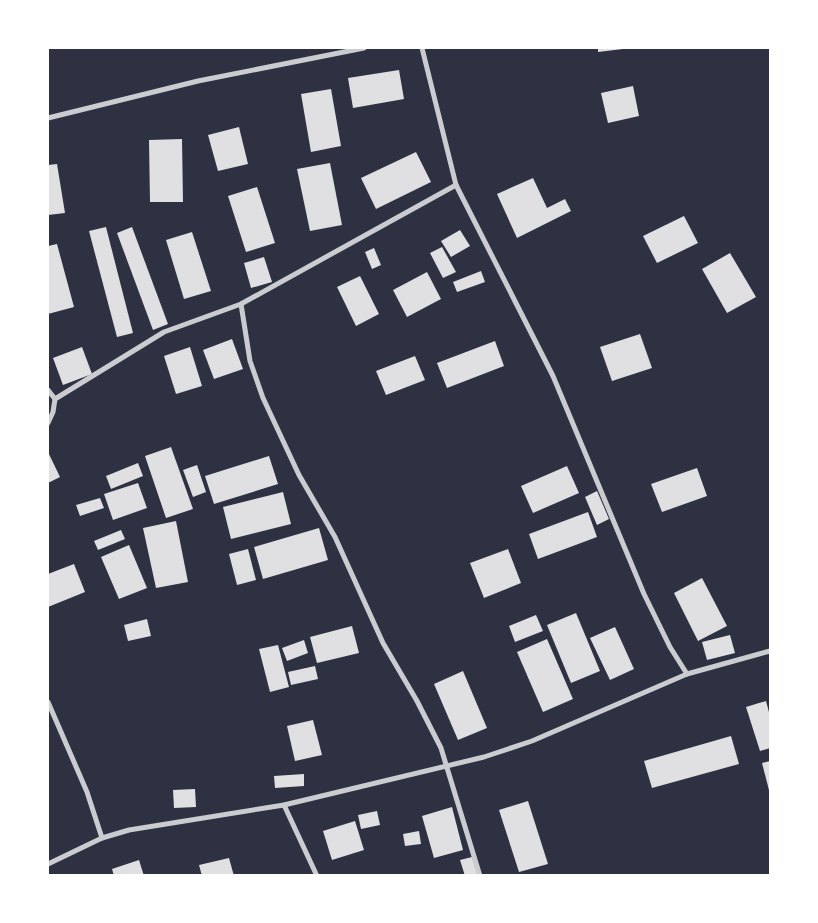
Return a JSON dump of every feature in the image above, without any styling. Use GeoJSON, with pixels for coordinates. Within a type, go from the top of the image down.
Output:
{"type":"FeatureCollection","features":[{"type":"Feature","properties":{"kind":"street"},"geometry":{"type":"LineString","coordinates":[[48,118],[198,81],[364,48]]}},
{"type":"Feature","properties":{"kind":"street"},"geometry":{"type":"LineString","coordinates":[[422,48],[456,185],[553,376],[644,594],[670,647],[687,674]]}},
{"type":"Feature","properties":{"kind":"street"},"geometry":{"type":"LineString","coordinates":[[48,423],[56,399],[164,332],[241,304],[456,185]]}},
{"type":"Feature","properties":{"kind":"street"},"geometry":{"type":"LineString","coordinates":[[241,304],[250,361],[263,398],[299,474],[335,537],[383,643],[430,724],[448,765],[480,876]]}},
{"type":"Feature","properties":{"kind":"street"},"geometry":{"type":"LineString","coordinates":[[48,390],[56,399]]}},
{"type":"Feature","properties":{"kind":"street"},"geometry":{"type":"LineString","coordinates":[[48,864],[102,838],[158,824],[284,805],[484,757],[532,741],[687,674],[770,651]]}},
{"type":"Feature","properties":{"kind":"street"},"geometry":{"type":"LineString","coordinates":[[48,702],[87,792],[102,838]]}},
{"type":"Feature","properties":{"kind":"street"},"geometry":{"type":"LineString","coordinates":[[284,805],[317,876]]}},
{"type":"Feature","properties":{"kind":"building"},"geometry":{"type":"Polygon","coordinates":[[[598,48],[622,48],[623,49],[598,52],[598,48]]]}},
{"type":"Feature","properties":{"kind":"building"},"geometry":{"type":"Polygon","coordinates":[[[399,70],[404,99],[353,108],[348,78],[399,70]]]}},
{"type":"Feature","properties":{"kind":"building"},"geometry":{"type":"Polygon","coordinates":[[[633,86],[639,116],[608,123],[601,93],[633,86]]]}},
{"type":"Feature","properties":{"kind":"building"},"geometry":{"type":"Polygon","coordinates":[[[331,89],[341,146],[311,152],[301,94],[331,89]]]}},
{"type":"Feature","properties":{"kind":"building"},"geometry":{"type":"Polygon","coordinates":[[[239,127],[248,164],[218,171],[208,135],[239,127]]]}},
{"type":"Feature","properties":{"kind":"building"},"geometry":{"type":"Polygon","coordinates":[[[182,139],[183,202],[150,202],[149,140],[182,139]]]}},
{"type":"Feature","properties":{"kind":"building"},"geometry":{"type":"Polygon","coordinates":[[[416,152],[431,182],[376,209],[361,178],[416,152]]]}},
{"type":"Feature","properties":{"kind":"building"},"geometry":{"type":"Polygon","coordinates":[[[330,163],[342,225],[310,231],[297,169],[330,163]]]}},
{"type":"Feature","properties":{"kind":"building"},"geometry":{"type":"Polygon","coordinates":[[[57,164],[65,213],[48,215],[48,165],[57,164]]]}},
{"type":"Feature","properties":{"kind":"building"},"geometry":{"type":"Polygon","coordinates":[[[533,178],[547,208],[565,199],[571,211],[517,238],[497,194],[533,178]]]}},
{"type":"Feature","properties":{"kind":"building"},"geometry":{"type":"Polygon","coordinates":[[[257,187],[275,243],[246,252],[228,196],[257,187]]]}},
{"type":"Feature","properties":{"kind":"building"},"geometry":{"type":"Polygon","coordinates":[[[684,216],[698,243],[657,263],[643,236],[684,216]]]}},
{"type":"Feature","properties":{"kind":"building"},"geometry":{"type":"Polygon","coordinates":[[[106,227],[133,333],[117,337],[89,231],[106,227]]]}},
{"type":"Feature","properties":{"kind":"building"},"geometry":{"type":"Polygon","coordinates":[[[132,227],[168,324],[153,330],[117,233],[132,227]]]}},
{"type":"Feature","properties":{"kind":"building"},"geometry":{"type":"Polygon","coordinates":[[[460,230],[470,246],[451,257],[441,241],[460,230]]]}},
{"type":"Feature","properties":{"kind":"building"},"geometry":{"type":"Polygon","coordinates":[[[192,232],[211,291],[184,299],[166,240],[192,232]]]}},
{"type":"Feature","properties":{"kind":"building"},"geometry":{"type":"Polygon","coordinates":[[[57,244],[74,307],[48,314],[48,246],[57,244]]]}},
{"type":"Feature","properties":{"kind":"building"},"geometry":{"type":"Polygon","coordinates":[[[442,247],[456,272],[443,278],[430,253],[442,247]]]}},
{"type":"Feature","properties":{"kind":"building"},"geometry":{"type":"Polygon","coordinates":[[[374,248],[381,265],[372,269],[365,252],[374,248]]]}},
{"type":"Feature","properties":{"kind":"building"},"geometry":{"type":"Polygon","coordinates":[[[730,253],[756,297],[727,313],[702,269],[730,253]]]}},
{"type":"Feature","properties":{"kind":"building"},"geometry":{"type":"Polygon","coordinates":[[[264,257],[272,282],[251,288],[244,263],[264,257]]]}},
{"type":"Feature","properties":{"kind":"building"},"geometry":{"type":"Polygon","coordinates":[[[481,271],[485,282],[457,292],[453,282],[481,271]]]}},
{"type":"Feature","properties":{"kind":"building"},"geometry":{"type":"Polygon","coordinates":[[[427,272],[441,299],[407,317],[393,290],[427,272]]]}},
{"type":"Feature","properties":{"kind":"building"},"geometry":{"type":"Polygon","coordinates":[[[360,276],[379,314],[356,326],[337,287],[360,276]]]}},
{"type":"Feature","properties":{"kind":"building"},"geometry":{"type":"Polygon","coordinates":[[[640,334],[652,368],[612,381],[600,347],[640,334]]]}},
{"type":"Feature","properties":{"kind":"building"},"geometry":{"type":"Polygon","coordinates":[[[232,339],[243,369],[214,379],[203,350],[232,339]]]}},
{"type":"Feature","properties":{"kind":"building"},"geometry":{"type":"Polygon","coordinates":[[[495,341],[504,366],[447,388],[437,363],[495,341]]]}},
{"type":"Feature","properties":{"kind":"building"},"geometry":{"type":"Polygon","coordinates":[[[82,347],[92,374],[63,385],[53,358],[82,347]]]}},
{"type":"Feature","properties":{"kind":"building"},"geometry":{"type":"Polygon","coordinates":[[[190,347],[202,386],[176,394],[164,356],[190,347]]]}},
{"type":"Feature","properties":{"kind":"building"},"geometry":{"type":"Polygon","coordinates":[[[415,356],[425,380],[386,395],[376,371],[415,356]]]}},
{"type":"Feature","properties":{"kind":"building"},"geometry":{"type":"Polygon","coordinates":[[[171,447],[193,509],[166,518],[145,456],[171,447]]]}},
{"type":"Feature","properties":{"kind":"building"},"geometry":{"type":"Polygon","coordinates":[[[48,452],[60,477],[48,483],[48,452]]]}},
{"type":"Feature","properties":{"kind":"building"},"geometry":{"type":"Polygon","coordinates":[[[269,456],[278,484],[214,504],[205,476],[269,456]]]}},
{"type":"Feature","properties":{"kind":"building"},"geometry":{"type":"Polygon","coordinates":[[[138,463],[143,476],[111,489],[106,476],[138,463]]]}},
{"type":"Feature","properties":{"kind":"building"},"geometry":{"type":"Polygon","coordinates":[[[197,465],[206,492],[193,497],[183,470],[197,465]]]}},
{"type":"Feature","properties":{"kind":"building"},"geometry":{"type":"Polygon","coordinates":[[[567,466],[579,493],[533,513],[521,486],[567,466]]]}},
{"type":"Feature","properties":{"kind":"building"},"geometry":{"type":"Polygon","coordinates":[[[697,468],[707,496],[662,512],[651,484],[697,468]]]}},
{"type":"Feature","properties":{"kind":"building"},"geometry":{"type":"Polygon","coordinates":[[[138,483],[147,508],[113,520],[104,494],[138,483]]]}},
{"type":"Feature","properties":{"kind":"building"},"geometry":{"type":"Polygon","coordinates":[[[597,491],[609,519],[597,525],[585,497],[597,491]]]}},
{"type":"Feature","properties":{"kind":"building"},"geometry":{"type":"Polygon","coordinates":[[[283,492],[291,524],[231,539],[223,507],[283,492]]]}},
{"type":"Feature","properties":{"kind":"building"},"geometry":{"type":"Polygon","coordinates":[[[100,498],[104,508],[80,516],[76,505],[100,498]]]}},
{"type":"Feature","properties":{"kind":"building"},"geometry":{"type":"Polygon","coordinates":[[[588,512],[597,537],[538,559],[529,534],[588,512]]]}},
{"type":"Feature","properties":{"kind":"building"},"geometry":{"type":"Polygon","coordinates":[[[176,521],[188,582],[156,588],[143,528],[176,521]]]}},
{"type":"Feature","properties":{"kind":"building"},"geometry":{"type":"Polygon","coordinates":[[[319,528],[328,560],[263,579],[254,547],[319,528]]]}},
{"type":"Feature","properties":{"kind":"building"},"geometry":{"type":"Polygon","coordinates":[[[121,530],[125,539],[98,550],[94,541],[121,530]]]}},
{"type":"Feature","properties":{"kind":"building"},"geometry":{"type":"Polygon","coordinates":[[[129,545],[147,588],[119,599],[101,557],[129,545]]]}},
{"type":"Feature","properties":{"kind":"building"},"geometry":{"type":"Polygon","coordinates":[[[248,549],[256,580],[237,585],[229,554],[248,549]]]}},
{"type":"Feature","properties":{"kind":"building"},"geometry":{"type":"Polygon","coordinates":[[[508,549],[521,583],[484,598],[470,563],[508,549]]]}},
{"type":"Feature","properties":{"kind":"building"},"geometry":{"type":"Polygon","coordinates":[[[74,564],[85,592],[48,607],[48,574],[74,564]]]}},
{"type":"Feature","properties":{"kind":"building"},"geometry":{"type":"Polygon","coordinates":[[[702,578],[727,626],[698,641],[674,593],[702,578]]]}},
{"type":"Feature","properties":{"kind":"building"},"geometry":{"type":"Polygon","coordinates":[[[576,613],[600,671],[571,683],[547,625],[576,613]]]}},
{"type":"Feature","properties":{"kind":"building"},"geometry":{"type":"Polygon","coordinates":[[[536,615],[543,631],[515,642],[509,626],[536,615]]]}},
{"type":"Feature","properties":{"kind":"building"},"geometry":{"type":"Polygon","coordinates":[[[147,619],[151,636],[128,641],[124,625],[147,619]]]}},
{"type":"Feature","properties":{"kind":"building"},"geometry":{"type":"Polygon","coordinates":[[[352,626],[359,653],[317,663],[310,637],[352,626]]]}},
{"type":"Feature","properties":{"kind":"building"},"geometry":{"type":"Polygon","coordinates":[[[615,627],[634,669],[610,680],[590,638],[615,627]]]}},
{"type":"Feature","properties":{"kind":"building"},"geometry":{"type":"Polygon","coordinates":[[[730,635],[735,653],[707,660],[702,642],[730,635]]]}},
{"type":"Feature","properties":{"kind":"building"},"geometry":{"type":"Polygon","coordinates":[[[547,639],[573,699],[543,712],[517,652],[547,639]]]}},
{"type":"Feature","properties":{"kind":"building"},"geometry":{"type":"Polygon","coordinates":[[[304,640],[308,653],[287,661],[282,648],[304,640]]]}},
{"type":"Feature","properties":{"kind":"building"},"geometry":{"type":"Polygon","coordinates":[[[278,645],[289,687],[270,692],[259,649],[278,645]]]}},
{"type":"Feature","properties":{"kind":"building"},"geometry":{"type":"Polygon","coordinates":[[[315,666],[318,679],[291,685],[288,672],[315,666]]]}},
{"type":"Feature","properties":{"kind":"building"},"geometry":{"type":"Polygon","coordinates":[[[463,671],[487,728],[458,740],[434,684],[463,671]]]}},
{"type":"Feature","properties":{"kind":"building"},"geometry":{"type":"Polygon","coordinates":[[[766,701],[770,716],[770,748],[760,751],[746,707],[766,701]]]}},
{"type":"Feature","properties":{"kind":"building"},"geometry":{"type":"Polygon","coordinates":[[[313,720],[322,755],[295,761],[287,726],[313,720]]]}},
{"type":"Feature","properties":{"kind":"building"},"geometry":{"type":"Polygon","coordinates":[[[731,736],[739,764],[652,788],[644,761],[731,736]]]}},
{"type":"Feature","properties":{"kind":"building"},"geometry":{"type":"Polygon","coordinates":[[[770,761],[770,794],[762,763],[770,761]]]}},
{"type":"Feature","properties":{"kind":"building"},"geometry":{"type":"Polygon","coordinates":[[[304,774],[304,786],[275,788],[274,776],[304,774]]]}},
{"type":"Feature","properties":{"kind":"building"},"geometry":{"type":"Polygon","coordinates":[[[195,789],[196,807],[174,808],[173,790],[195,789]]]}},
{"type":"Feature","properties":{"kind":"building"},"geometry":{"type":"Polygon","coordinates":[[[528,801],[548,864],[519,872],[499,810],[528,801]]]}},
{"type":"Feature","properties":{"kind":"building"},"geometry":{"type":"Polygon","coordinates":[[[452,807],[463,850],[434,858],[422,816],[452,807]]]}},
{"type":"Feature","properties":{"kind":"building"},"geometry":{"type":"Polygon","coordinates":[[[377,811],[380,825],[361,829],[358,815],[377,811]]]}},
{"type":"Feature","properties":{"kind":"building"},"geometry":{"type":"Polygon","coordinates":[[[355,821],[364,850],[332,860],[323,831],[355,821]]]}},
{"type":"Feature","properties":{"kind":"building"},"geometry":{"type":"Polygon","coordinates":[[[419,831],[421,844],[405,846],[403,834],[419,831]]]}},
{"type":"Feature","properties":{"kind":"building"},"geometry":{"type":"Polygon","coordinates":[[[472,857],[478,876],[465,876],[460,860],[472,857]]]}},
{"type":"Feature","properties":{"kind":"building"},"geometry":{"type":"Polygon","coordinates":[[[229,858],[234,876],[202,876],[199,865],[229,858]]]}},
{"type":"Feature","properties":{"kind":"building"},"geometry":{"type":"Polygon","coordinates":[[[139,860],[144,876],[114,876],[112,869],[139,860]]]}}]}
